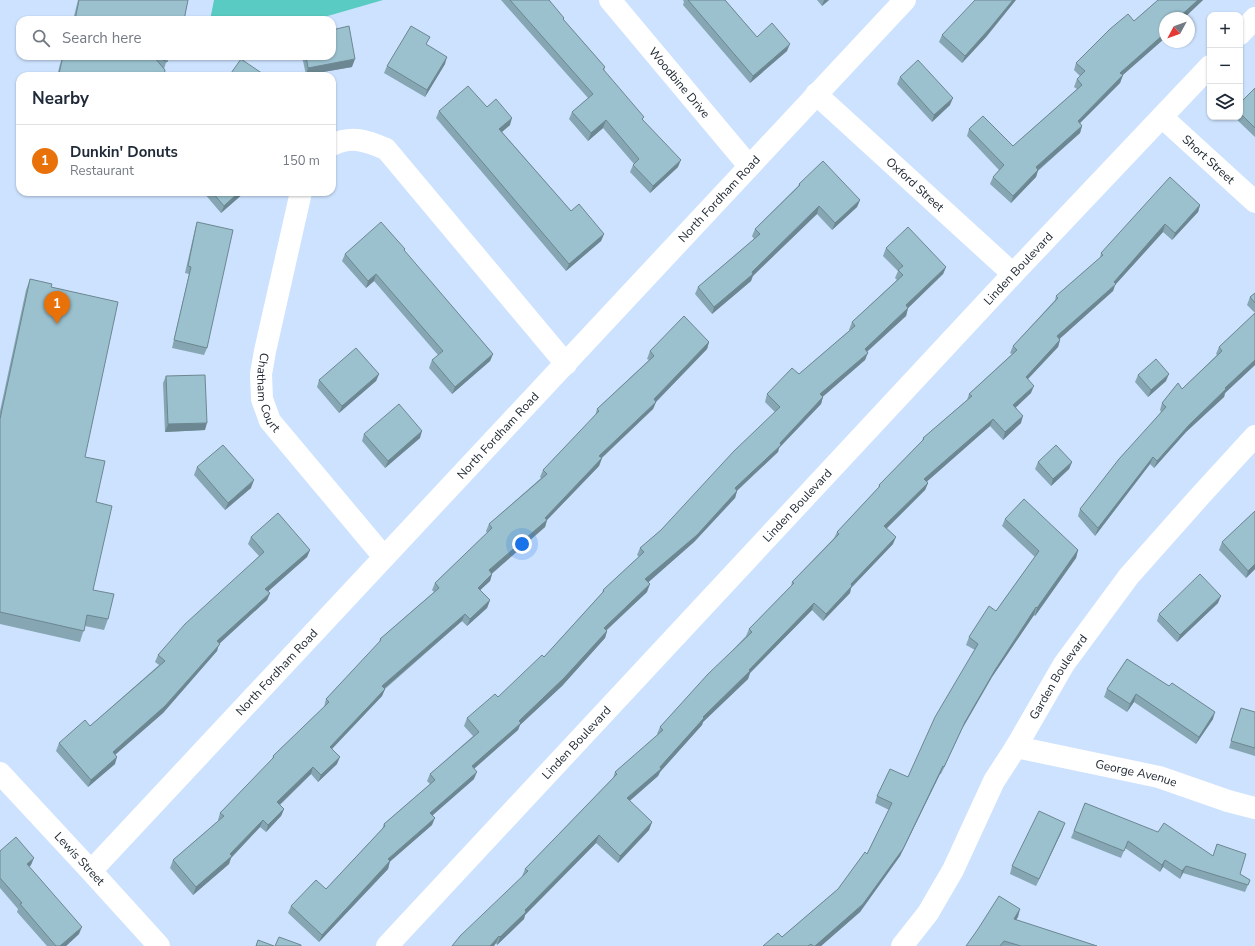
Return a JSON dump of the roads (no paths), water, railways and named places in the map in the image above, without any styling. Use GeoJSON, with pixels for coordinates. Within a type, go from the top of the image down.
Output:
{"type":"FeatureCollection","features":[{"type":"Feature","properties":{"kind":"street","name":"Woodbine Drive"},"geometry":{"type":"LineString","coordinates":[[610,0],[749,166]]}},
{"type":"Feature","properties":{"kind":"street","name":"North Fordham Road"},"geometry":{"type":"LineString","coordinates":[[91,871],[905,0]]}},
{"type":"Feature","properties":{"kind":"street"},"geometry":{"type":"LineString","coordinates":[[1243,31],[1255,18]]}},
{"type":"Feature","properties":{"kind":"street","name":"Linden Boulevard"},"geometry":{"type":"LineString","coordinates":[[387,946],[1013,274],[1207,69]]}},
{"type":"Feature","properties":{"kind":"street","name":"Oxford Street"},"geometry":{"type":"LineString","coordinates":[[816,94],[1013,274]]}},
{"type":"Feature","properties":{"kind":"street","name":"Short Street"},"geometry":{"type":"LineString","coordinates":[[1162,117],[1255,202]]}},
{"type":"Feature","properties":{"kind":"street"},"geometry":{"type":"LineString","coordinates":[[336,144],[350,139],[366,140],[386,149],[566,364]]}},
{"type":"Feature","properties":{"kind":"street","name":"Chatham Court"},"geometry":{"type":"LineString","coordinates":[[300,196],[265,351],[261,374],[262,399],[270,421],[384,558]]}},
{"type":"Feature","properties":{"kind":"street","name":"Garden Boulevard"},"geometry":{"type":"LineString","coordinates":[[902,946],[928,913],[953,870],[994,781],[1016,747],[1064,664],[1129,576],[1255,436]]}},
{"type":"Feature","properties":{"kind":"street","name":"George Avenue"},"geometry":{"type":"LineString","coordinates":[[1016,747],[1158,777],[1228,801],[1255,808]]}},
{"type":"Feature","properties":{"kind":"street","name":"Lewis Street"},"geometry":{"type":"LineString","coordinates":[[0,773],[159,946]]}},
{"type":"Feature","properties":{"kind":"place","name":"Dunkin' Donuts"},"geometry":{"type":"Point","coordinates":[57,324]}}]}
